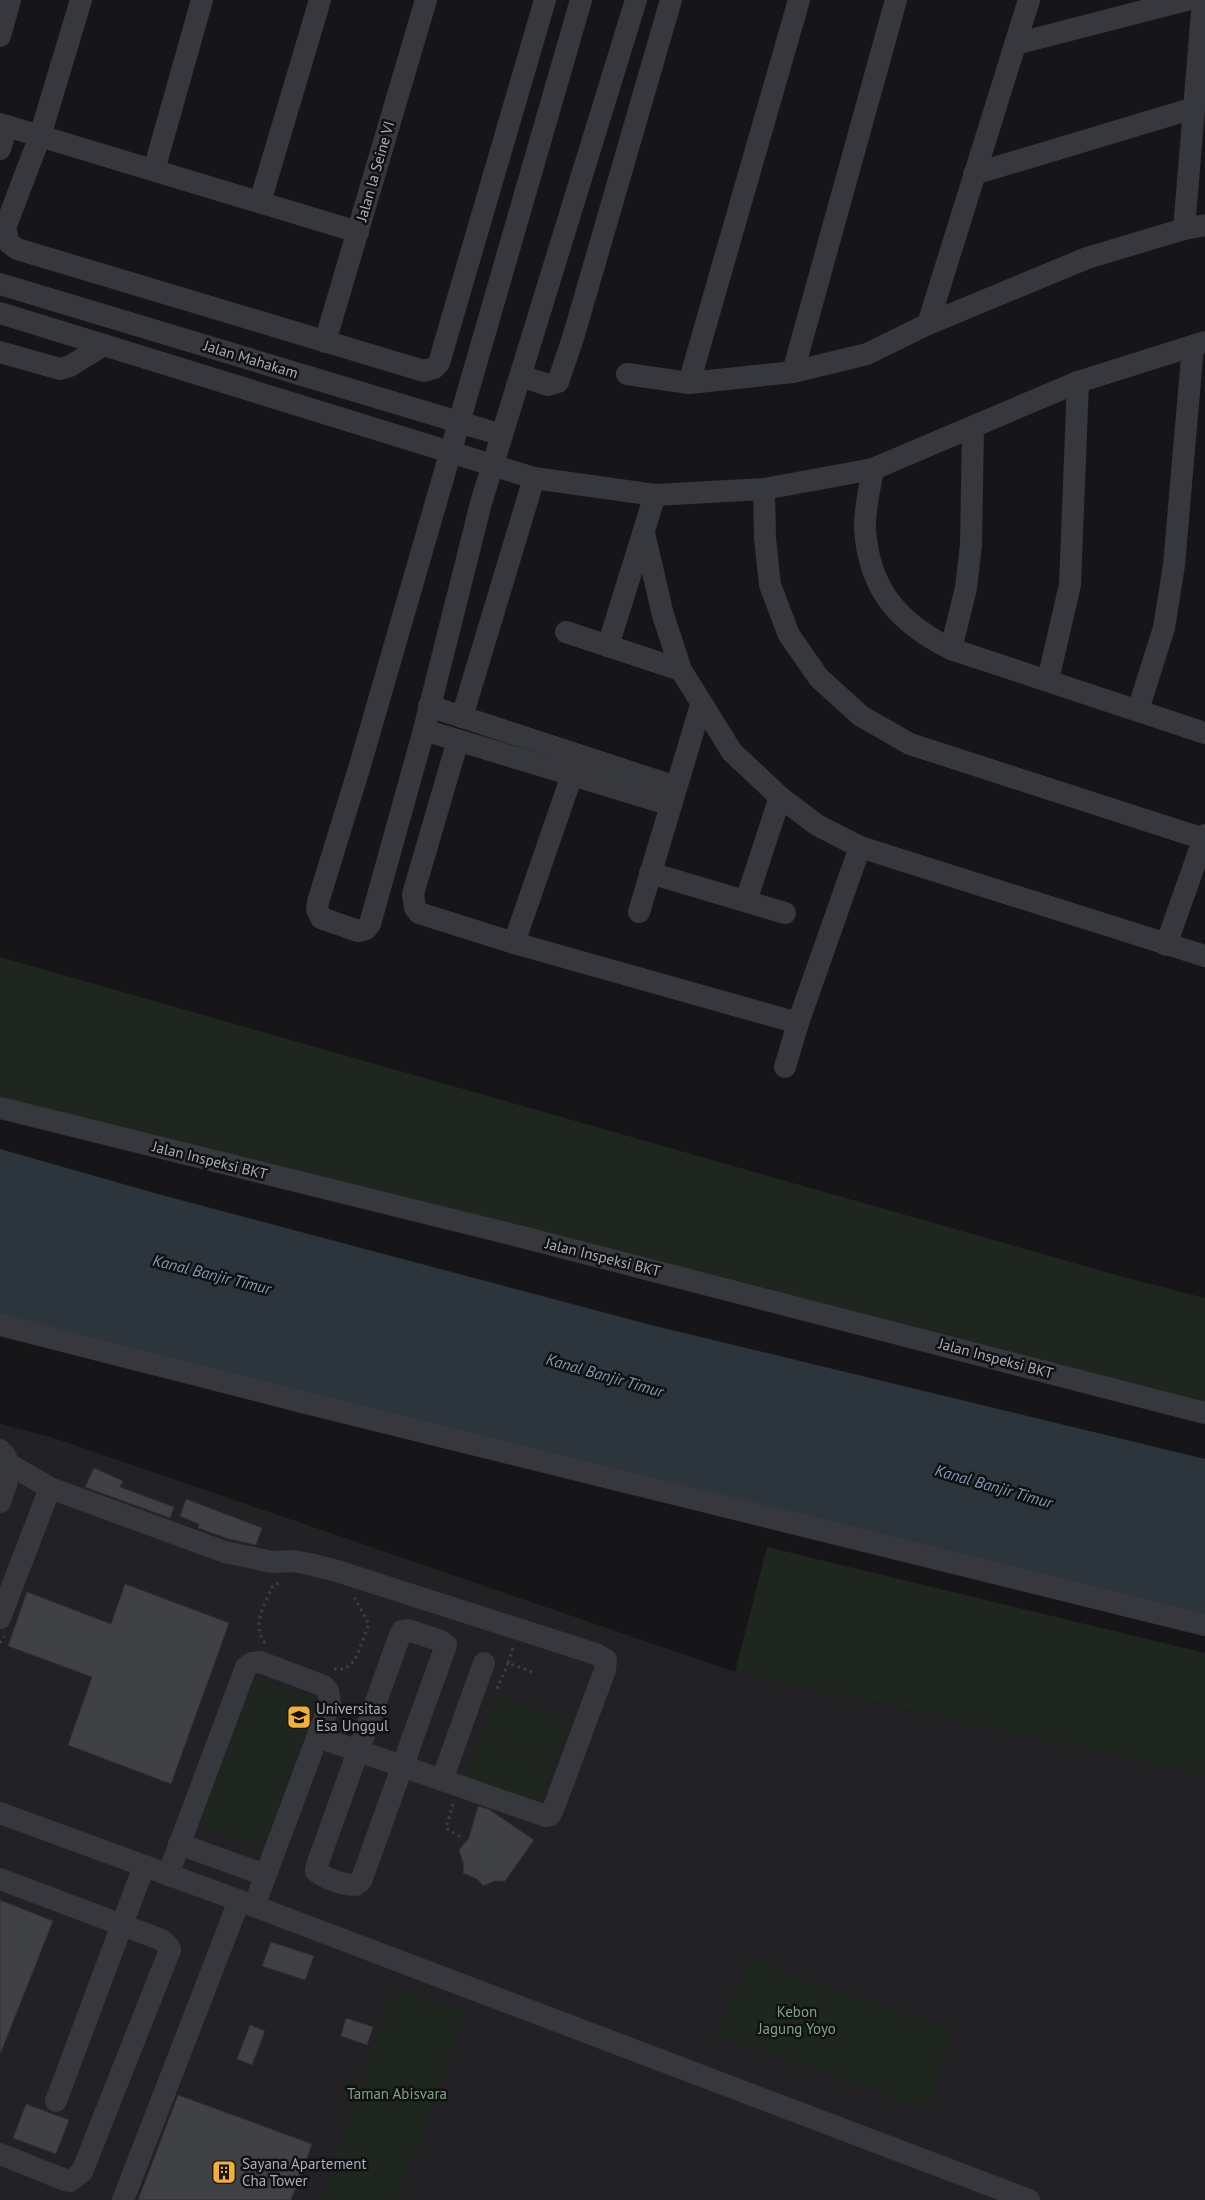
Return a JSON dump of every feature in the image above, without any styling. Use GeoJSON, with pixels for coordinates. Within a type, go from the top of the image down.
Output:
{"type":"FeatureCollection","features":[{"type":"Feature","properties":{"kind":"street"},"geometry":{"type":"LineString","coordinates":[[0,36],[10,0]]}},
{"type":"Feature","properties":{"kind":"street"},"geometry":{"type":"LineString","coordinates":[[81,0],[40,136],[5,228],[6,237],[12,246],[418,371],[429,371],[439,363],[545,0]]}},
{"type":"Feature","properties":{"kind":"street"},"geometry":{"type":"LineString","coordinates":[[154,170],[202,0]]}},
{"type":"Feature","properties":{"kind":"street"},"geometry":{"type":"LineString","coordinates":[[260,202],[320,0]]}},
{"type":"Feature","properties":{"kind":"street","name":"Jalan la Seine VI"},"geometry":{"type":"LineString","coordinates":[[325,342],[426,0]]}},
{"type":"Feature","properties":{"kind":"street"},"geometry":{"type":"LineString","coordinates":[[581,0],[451,452],[318,902],[318,914],[325,921],[358,931],[363,931],[369,927],[424,730],[481,503],[494,466],[636,0]]}},
{"type":"Feature","properties":{"kind":"street"},"geometry":{"type":"LineString","coordinates":[[521,376],[548,385],[558,382],[573,338],[671,0]]}},
{"type":"Feature","properties":{"kind":"street"},"geometry":{"type":"LineString","coordinates":[[688,383],[799,0]]}},
{"type":"Feature","properties":{"kind":"street"},"geometry":{"type":"LineString","coordinates":[[793,372],[896,0]]}},
{"type":"Feature","properties":{"kind":"street"},"geometry":{"type":"LineString","coordinates":[[928,324],[1029,0]]}},
{"type":"Feature","properties":{"kind":"street"},"geometry":{"type":"LineString","coordinates":[[1015,44],[1186,0]]}},
{"type":"Feature","properties":{"kind":"street"},"geometry":{"type":"LineString","coordinates":[[627,374],[688,383],[793,372],[867,354],[928,324],[1087,258],[1195,227],[1194,108],[1203,0]]}},
{"type":"Feature","properties":{"kind":"street"},"geometry":{"type":"LineString","coordinates":[[974,174],[1194,108]]}},
{"type":"Feature","properties":{"kind":"street"},"geometry":{"type":"LineString","coordinates":[[0,149],[3,125],[358,232]]}},
{"type":"Feature","properties":{"kind":"street","name":"Jalan Mahakam"},"geometry":{"type":"LineString","coordinates":[[0,284],[502,436]]}},
{"type":"Feature","properties":{"kind":"street","name":"Jalan Mahakam"},"geometry":{"type":"LineString","coordinates":[[0,313],[534,478],[654,494],[764,489],[873,469],[1078,382],[1199,344]]}},
{"type":"Feature","properties":{"kind":"street"},"geometry":{"type":"LineString","coordinates":[[1138,710],[1164,628],[1174,565],[1199,344]]}},
{"type":"Feature","properties":{"kind":"street"},"geometry":{"type":"LineString","coordinates":[[0,352],[60,369],[70,366],[104,345]]}},
{"type":"Feature","properties":{"kind":"street"},"geometry":{"type":"LineString","coordinates":[[1048,680],[1070,585],[1078,382]]}},
{"type":"Feature","properties":{"kind":"street"},"geometry":{"type":"LineString","coordinates":[[951,649],[966,588],[972,545],[974,427]]}},
{"type":"Feature","properties":{"kind":"street"},"geometry":{"type":"LineString","coordinates":[[873,469],[865,528],[871,570],[891,606],[925,636],[951,649],[1205,733]]}},
{"type":"Feature","properties":{"kind":"street"},"geometry":{"type":"LineString","coordinates":[[534,478],[465,742],[414,894],[415,908],[426,915],[514,943],[798,1023]]}},
{"type":"Feature","properties":{"kind":"street"},"geometry":{"type":"LineString","coordinates":[[764,489],[765,538],[770,585],[789,635],[819,678],[861,716],[910,744],[1204,837],[1166,944]]}},
{"type":"Feature","properties":{"kind":"street"},"geometry":{"type":"LineString","coordinates":[[608,646],[644,533],[654,494]]}},
{"type":"Feature","properties":{"kind":"street"},"geometry":{"type":"LineString","coordinates":[[644,533],[663,615],[681,670],[732,752],[780,798],[816,825],[860,847],[1205,956]]}},
{"type":"Feature","properties":{"kind":"street"},"geometry":{"type":"LineString","coordinates":[[566,632],[681,670]]}},
{"type":"Feature","properties":{"kind":"street"},"geometry":{"type":"LineString","coordinates":[[639,912],[702,705]]}},
{"type":"Feature","properties":{"kind":"street"},"geometry":{"type":"LineString","coordinates":[[429,706],[470,719],[673,796]]}},
{"type":"Feature","properties":{"kind":"street"},"geometry":{"type":"LineString","coordinates":[[424,730],[572,775],[673,796]]}},
{"type":"Feature","properties":{"kind":"street"},"geometry":{"type":"LineString","coordinates":[[514,943],[572,775]]}},
{"type":"Feature","properties":{"kind":"street"},"geometry":{"type":"LineString","coordinates":[[746,901],[780,798]]}},
{"type":"Feature","properties":{"kind":"street"},"geometry":{"type":"LineString","coordinates":[[785,1067],[798,1023],[860,847]]}},
{"type":"Feature","properties":{"kind":"street"},"geometry":{"type":"LineString","coordinates":[[650,873],[786,913]]}},
{"type":"Feature","properties":{"kind":"street","name":"Jalan Inspeksi BKT"},"geometry":{"type":"LineString","coordinates":[[0,1108],[522,1237],[1205,1413]]}},
{"type":"Feature","properties":{"kind":"street"},"geometry":{"type":"LineString","coordinates":[[0,1325],[302,1402],[1205,1625]]}},
{"type":"Feature","properties":{"kind":"street"},"geometry":{"type":"LineString","coordinates":[[4,1457],[50,1488],[225,1552],[272,1562],[293,1561],[328,1569],[596,1654],[606,1660],[607,1664],[550,1815],[540,1816],[318,1737]]}},
{"type":"Feature","properties":{"kind":"street"},"geometry":{"type":"LineString","coordinates":[[0,1502],[8,1481],[4,1457]]}},
{"type":"Feature","properties":{"kind":"street"},"geometry":{"type":"LineString","coordinates":[[0,1618],[50,1488]]}},
{"type":"Feature","properties":{"kind":"street"},"geometry":{"type":"LineString","coordinates":[[408,1630],[441,1641],[446,1645],[361,1881],[356,1885],[351,1885],[321,1876],[316,1871],[357,1750],[402,1631],[408,1630]]}},
{"type":"Feature","properties":{"kind":"street"},"geometry":{"type":"LineString","coordinates":[[123,2200],[246,1903],[267,1870],[330,1703],[328,1691],[324,1686],[260,1662],[252,1663],[246,1667],[168,1875]]}},
{"type":"Feature","properties":{"kind":"street"},"geometry":{"type":"LineString","coordinates":[[450,1783],[484,1663]]}},
{"type":"Feature","properties":{"kind":"street"},"geometry":{"type":"LineString","coordinates":[[0,1813],[246,1903],[1029,2200]]}},
{"type":"Feature","properties":{"kind":"street"},"geometry":{"type":"LineString","coordinates":[[182,1838],[267,1870]]}},
{"type":"Feature","properties":{"kind":"street"},"geometry":{"type":"LineString","coordinates":[[56,2101],[144,1866]]}},
{"type":"Feature","properties":{"kind":"street"},"geometry":{"type":"LineString","coordinates":[[0,1879],[162,1940],[169,1946],[170,1950],[82,2172],[70,2181],[64,2180],[0,2154]]}},
{"type":"Feature","properties":{"kind":"path"},"geometry":{"type":"LineString","coordinates":[[273,1646],[264,1643],[260,1636],[258,1623],[272,1587],[281,1582]]}},
{"type":"Feature","properties":{"kind":"path"},"geometry":{"type":"LineString","coordinates":[[327,1666],[345,1669],[354,1660],[369,1624],[368,1619],[354,1597]]}},
{"type":"Feature","properties":{"kind":"path"},"geometry":{"type":"LineString","coordinates":[[516,1640],[508,1663],[532,1672]]}},
{"type":"Feature","properties":{"kind":"path"},"geometry":{"type":"LineString","coordinates":[[450,1783],[446,1828],[462,1838]]}},
{"type":"Feature","properties":{"kind":"shaded area"},"geometry":{"type":"Polygon","coordinates":[[[0,1424],[51,1437],[735,1672],[1205,1775],[1205,2200],[0,2200],[0,1424]]]}},
{"type":"Feature","properties":{"kind":"green space"},"geometry":{"type":"Polygon","coordinates":[[[0,957],[1123,1277],[1205,1298],[1205,1413],[0,1108],[0,957]]]}},
{"type":"Feature","properties":{"kind":"green space"},"geometry":{"type":"Polygon","coordinates":[[[767,1547],[1205,1653],[1205,1775],[735,1672],[767,1547]]]}},
{"type":"Feature","properties":{"kind":"green space"},"geometry":{"type":"Polygon","coordinates":[[[256,1676],[318,1701],[263,1847],[199,1826],[256,1676]]]}},
{"type":"Feature","properties":{"kind":"green space"},"geometry":{"type":"Polygon","coordinates":[[[497,1694],[571,1722],[556,1762],[482,1733],[497,1694]]]}},
{"type":"Feature","properties":{"kind":"green space"},"geometry":{"type":"Polygon","coordinates":[[[481,1736],[554,1765],[539,1804],[465,1776],[481,1736]]]}},
{"type":"Feature","properties":{"kind":"green space","name":"Kebon Jagung Yoyo"},"geometry":{"type":"Polygon","coordinates":[[[750,1959],[951,2031],[927,2109],[718,2037],[750,1959]]]}},
{"type":"Feature","properties":{"kind":"green space","name":"Taman Abisvara"},"geometry":{"type":"Polygon","coordinates":[[[395,1989],[464,2013],[398,2200],[320,2200],[395,1989]]]}},
{"type":"Feature","properties":{"kind":"water","name":"Kanal Banjir Timur"},"geometry":{"type":"Polygon","coordinates":[[[0,1149],[158,1194],[651,1325],[1205,1459],[1205,1618],[0,1317],[0,1149]]]}},
{"type":"Feature","properties":{"kind":"building"},"geometry":{"type":"Polygon","coordinates":[[[94,1468],[123,1481],[120,1487],[174,1507],[170,1518],[85,1487],[94,1468]]]}},
{"type":"Feature","properties":{"kind":"building"},"geometry":{"type":"Polygon","coordinates":[[[186,1499],[262,1528],[256,1545],[229,1539],[198,1528],[199,1524],[180,1516],[186,1499]]]}},
{"type":"Feature","properties":{"kind":"building"},"geometry":{"type":"Polygon","coordinates":[[[125,1584],[229,1623],[171,1784],[68,1745],[92,1677],[8,1646],[27,1592],[111,1624],[125,1584]]]}},
{"type":"Feature","properties":{"kind":"building"},"geometry":{"type":"Polygon","coordinates":[[[478,1806],[490,1810],[534,1840],[505,1881],[495,1881],[483,1886],[477,1879],[463,1873],[464,1865],[459,1850],[469,1838],[478,1806]]]}},
{"type":"Feature","properties":{"kind":"building"},"geometry":{"type":"Polygon","coordinates":[[[0,1900],[53,1921],[1,2052],[0,2052],[0,1900]]]}},
{"type":"Feature","properties":{"kind":"building"},"geometry":{"type":"Polygon","coordinates":[[[271,1942],[314,1956],[305,1980],[262,1966],[271,1942]]]}},
{"type":"Feature","properties":{"kind":"building"},"geometry":{"type":"Polygon","coordinates":[[[346,2018],[373,2027],[367,2045],[341,2036],[346,2018]]]}},
{"type":"Feature","properties":{"kind":"building"},"geometry":{"type":"Polygon","coordinates":[[[250,2025],[265,2031],[252,2065],[237,2059],[250,2025]]]}},
{"type":"Feature","properties":{"kind":"building","name":"Sayana Apartement Cha Tower"},"geometry":{"type":"Polygon","coordinates":[[[178,2095],[312,2144],[291,2200],[138,2200],[178,2095]]]}},
{"type":"Feature","properties":{"kind":"building"},"geometry":{"type":"Polygon","coordinates":[[[26,2104],[69,2120],[56,2154],[13,2138],[26,2104]]]}},
{"type":"Feature","properties":{"kind":"place","name":"Universitas Esa Unggul"},"geometry":{"type":"Point","coordinates":[299,1717]}},
{"type":"Feature","properties":{"kind":"place","name":"Sayana Apartement Cha Tower"},"geometry":{"type":"Point","coordinates":[224,2172]}}]}
